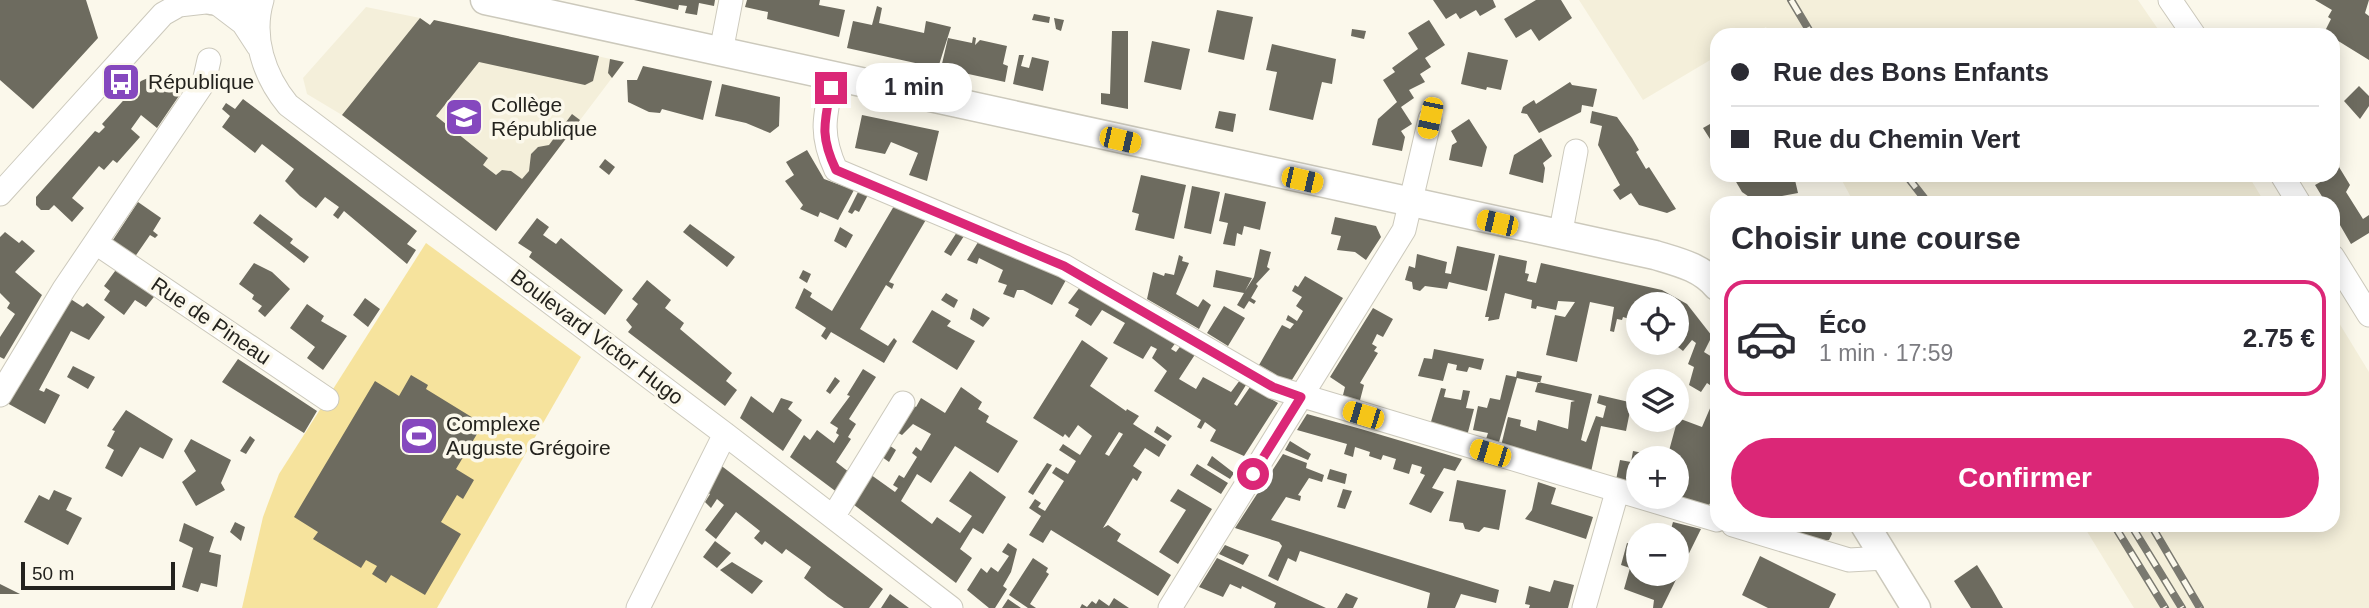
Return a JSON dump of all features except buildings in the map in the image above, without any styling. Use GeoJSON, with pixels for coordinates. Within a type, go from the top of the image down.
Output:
{"type":"FeatureCollection","features":[{"type":"Feature","properties":{"kind":"main road"},"geometry":{"type":"LineString","coordinates":[[212,1],[243,0]]}},
{"type":"Feature","properties":{"kind":"main road"},"geometry":{"type":"LineString","coordinates":[[485,0],[1411,204],[1655,255],[1691,266],[1710,277]]}},
{"type":"Feature","properties":{"kind":"main road"},"geometry":{"type":"LineString","coordinates":[[1869,532],[1916,608]]}},
{"type":"Feature","properties":{"kind":"street"},"geometry":{"type":"LineString","coordinates":[[150,27],[163,0]]}},
{"type":"Feature","properties":{"kind":"street","name":"Boulevard Victor Hugo"},"geometry":{"type":"LineString","coordinates":[[261,53],[257,24],[262,0]]}},
{"type":"Feature","properties":{"kind":"street"},"geometry":{"type":"LineString","coordinates":[[721,52],[732,0]]}},
{"type":"Feature","properties":{"kind":"street"},"geometry":{"type":"LineString","coordinates":[[2170,0],[2189,28]]}},
{"type":"Feature","properties":{"kind":"street"},"geometry":{"type":"LineString","coordinates":[[0,194],[150,27],[179,5],[212,1]]}},
{"type":"Feature","properties":{"kind":"street","name":"Boulevard Victor Hugo"},"geometry":{"type":"LineString","coordinates":[[212,1],[243,23],[261,53],[273,86],[288,105],[726,434],[951,608]]}},
{"type":"Feature","properties":{"kind":"street"},"geometry":{"type":"LineString","coordinates":[[0,396],[30,340],[204,82],[209,60]]}},
{"type":"Feature","properties":{"kind":"street"},"geometry":{"type":"LineString","coordinates":[[833,77],[823,126],[826,148],[836,170],[1064,266],[1273,387],[1708,518]]}},
{"type":"Feature","properties":{"kind":"street"},"geometry":{"type":"LineString","coordinates":[[1170,608],[1404,230],[1430,118]]}},
{"type":"Feature","properties":{"kind":"street"},"geometry":{"type":"LineString","coordinates":[[1560,236],[1576,151]]}},
{"type":"Feature","properties":{"kind":"street","name":"Rue de Pineau"},"geometry":{"type":"LineString","coordinates":[[96,243],[327,399]]}},
{"type":"Feature","properties":{"kind":"street"},"geometry":{"type":"LineString","coordinates":[[2340,268],[2369,315]]}},
{"type":"Feature","properties":{"kind":"street"},"geometry":{"type":"LineString","coordinates":[[833,517],[903,403]]}},
{"type":"Feature","properties":{"kind":"street"},"geometry":{"type":"LineString","coordinates":[[638,608],[726,434]]}},
{"type":"Feature","properties":{"kind":"street"},"geometry":{"type":"LineString","coordinates":[[1584,608],[1617,492]]}},
{"type":"Feature","properties":{"kind":"street"},"geometry":{"type":"LineString","coordinates":[[1756,532],[1849,560],[1885,558]]}},
{"type":"Feature","properties":{"kind":"shaded area"},"geometry":{"type":"Polygon","coordinates":[[[1579,0],[2138,0],[2157,28],[1710,28],[1710,60],[1643,100],[1579,0]]]}},
{"type":"Feature","properties":{"kind":"shaded area","name":"Collège République"},"geometry":{"type":"Polygon","coordinates":[[[366,7],[420,18],[430,25],[434,20],[624,62],[496,231],[342,115],[307,94],[303,78],[366,7]]]}},
{"type":"Feature","properties":{"kind":"shaded area"},"geometry":{"type":"Polygon","coordinates":[[[1843,182],[2252,182],[2261,196],[1850,196],[1843,182]]]}},
{"type":"Feature","properties":{"kind":"shaded area","name":"Complexe Auguste Grégoire"},"geometry":{"type":"Polygon","coordinates":[[[426,243],[581,357],[437,608],[242,608],[263,517],[279,474],[426,243]]]}},
{"type":"Feature","properties":{"kind":"shaded area"},"geometry":{"type":"Polygon","coordinates":[[[2340,324],[2369,372],[2369,608],[2134,608],[2087,532],[2340,532],[2340,324]]]}},
{"type":"Feature","properties":{"kind":"railway"},"geometry":{"type":"LineString","coordinates":[[1791,0],[1808,28]]}},
{"type":"Feature","properties":{"kind":"railway"},"geometry":{"type":"LineString","coordinates":[[1912,182],[1922,196]]}},
{"type":"Feature","properties":{"kind":"railway"},"geometry":{"type":"LineString","coordinates":[[2118,532],[2165,608]]}},
{"type":"Feature","properties":{"kind":"railway"},"geometry":{"type":"LineString","coordinates":[[2135,532],[2182,608]]}},
{"type":"Feature","properties":{"kind":"railway"},"geometry":{"type":"LineString","coordinates":[[2155,532],[2200,608]]}},
{"type":"Feature","properties":{"kind":"place","name":"République"},"geometry":{"type":"Point","coordinates":[121,82]}},
{"type":"Feature","properties":{"kind":"place","name":"Collège République"},"geometry":{"type":"Point","coordinates":[464,117]}},
{"type":"Feature","properties":{"kind":"place","name":"Complexe Auguste Grégoire"},"geometry":{"type":"Point","coordinates":[419,436]}},
{"type":"Feature","properties":{"kind":"route"},"geometry":{"type":"LineString","coordinates":[[831,88],[823,126],[826,148],[836,170],[1064,266],[1273,387],[1301,397],[1253,474]]}}]}
